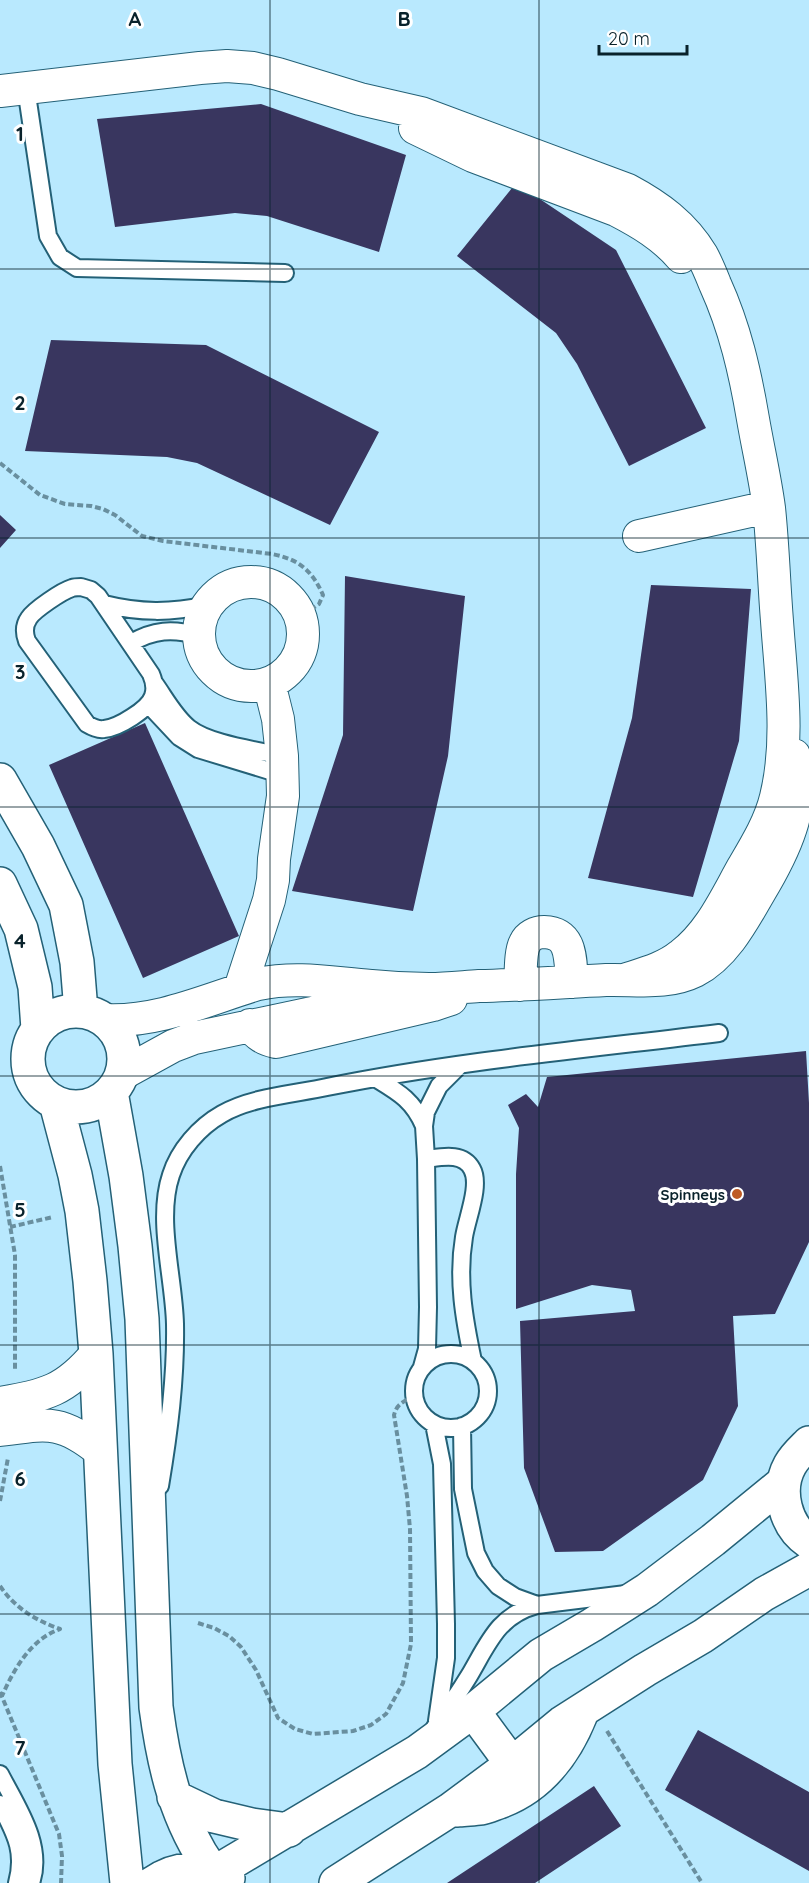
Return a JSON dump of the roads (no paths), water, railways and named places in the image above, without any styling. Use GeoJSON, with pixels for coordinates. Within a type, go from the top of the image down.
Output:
{"type":"FeatureCollection","features":[{"type":"Feature","properties":{"kind":"street"},"geometry":{"type":"LineString","coordinates":[[13,89],[226,66],[253,68],[278,74],[360,99],[421,113],[452,123],[628,190],[650,202],[670,217],[703,257],[727,310],[746,376],[768,507],[784,713],[782,761],[776,799],[761,835],[707,929],[680,957],[663,967],[627,979],[433,989],[373,987],[314,980],[276,980],[156,1016],[134,1020],[65,1012],[50,1018],[38,1029],[31,1041],[28,1056],[29,1070],[35,1084],[44,1095],[56,1103],[71,1107],[85,1106],[99,1101],[116,1083],[173,1046],[194,1038],[433,989]]}},
{"type":"Feature","properties":{"kind":"street"},"geometry":{"type":"LineString","coordinates":[[639,536],[768,507]]}},
{"type":"Feature","properties":{"kind":"street"},"geometry":{"type":"LineString","coordinates":[[249,581],[265,583],[280,590],[293,601],[301,616],[304,632],[302,648],[296,663],[284,675],[269,683],[253,687],[237,685],[222,678],[210,667],[201,652],[198,636],[200,620],[207,605],[219,592],[233,584],[249,581]]}},
{"type":"Feature","properties":{"kind":"street"},"geometry":{"type":"LineString","coordinates":[[240,989],[269,900],[283,796],[283,765],[278,719],[269,683]]}},
{"type":"Feature","properties":{"kind":"street"},"geometry":{"type":"LineString","coordinates":[[0,780],[38,846],[66,905],[77,962],[93,1016],[113,1029],[120,1039],[123,1050],[116,1083],[141,1309],[156,1707],[162,1752],[174,1797],[193,1842],[222,1875]]}},
{"type":"Feature","properties":{"kind":"street"},"geometry":{"type":"LineString","coordinates":[[0,884],[21,928],[35,987],[38,1029]]}},
{"type":"Feature","properties":{"kind":"street"},"geometry":{"type":"LineString","coordinates":[[520,985],[524,943],[537,932],[554,933],[566,944],[572,982]]}},
{"type":"Feature","properties":{"kind":"street"},"geometry":{"type":"LineString","coordinates":[[256,939],[276,980],[284,1018]]}},
{"type":"Feature","properties":{"kind":"street"},"geometry":{"type":"LineString","coordinates":[[250,1026],[256,1034],[266,1040],[276,1042],[433,1005],[448,1000],[470,987]]}},
{"type":"Feature","properties":{"kind":"street"},"geometry":{"type":"LineString","coordinates":[[56,1103],[82,1211],[96,1354],[115,1764],[127,1883]]}},
{"type":"Feature","properties":{"kind":"street"},"geometry":{"type":"LineString","coordinates":[[7,1416],[63,1386],[75,1377],[96,1354]]}},
{"type":"Feature","properties":{"kind":"street"},"geometry":{"type":"LineString","coordinates":[[7,1416],[61,1427],[77,1433],[99,1450]]}},
{"type":"Feature","properties":{"kind":"street"},"geometry":{"type":"LineString","coordinates":[[809,1443],[798,1453],[789,1467],[784,1482],[784,1502],[790,1522],[802,1538],[809,1542]]}},
{"type":"Feature","properties":{"kind":"street"},"geometry":{"type":"LineString","coordinates":[[153,1883],[165,1875],[188,1869],[222,1875],[289,1830],[417,1752],[473,1711],[541,1655],[647,1590],[784,1482]]}},
{"type":"Feature","properties":{"kind":"street"},"geometry":{"type":"LineString","coordinates":[[336,1883],[450,1810],[586,1707],[703,1636],[764,1594],[809,1569]]}},
{"type":"Feature","properties":{"kind":"street"},"geometry":{"type":"LineString","coordinates":[[450,1810],[483,1808],[511,1798],[535,1782],[556,1761],[572,1737],[586,1707]]}},
{"type":"Feature","properties":{"kind":"street"},"geometry":{"type":"LineString","coordinates":[[473,1711],[512,1764]]}},
{"type":"Feature","properties":{"kind":"street"},"geometry":{"type":"LineString","coordinates":[[174,1797],[214,1816],[252,1825],[289,1830]]}},
{"type":"Feature","properties":{"kind":"lane"},"geometry":{"type":"LineString","coordinates":[[13,89],[48,236],[60,257],[77,268],[285,273]]}},
{"type":"Feature","properties":{"kind":"lane"},"geometry":{"type":"LineString","coordinates":[[155,684],[154,695],[149,705],[105,729],[95,729],[87,724],[27,641],[25,626],[29,618],[72,588],[81,587],[91,590],[104,604],[151,674],[155,684],[189,728],[200,735],[283,765]]}},
{"type":"Feature","properties":{"kind":"lane"},"geometry":{"type":"LineString","coordinates":[[104,604],[124,609],[156,612],[207,605]]}},
{"type":"Feature","properties":{"kind":"lane"},"geometry":{"type":"LineString","coordinates":[[130,643],[150,634],[170,630],[198,636]]}},
{"type":"Feature","properties":{"kind":"lane"},"geometry":{"type":"LineString","coordinates":[[149,705],[179,736],[198,749],[283,765]]}},
{"type":"Feature","properties":{"kind":"lane"},"geometry":{"type":"LineString","coordinates":[[150,1546],[168,1442],[172,1402],[175,1321],[165,1202],[171,1175],[182,1150],[200,1129],[222,1113],[248,1103],[375,1078],[460,1065],[718,1033]]}},
{"type":"Feature","properties":{"kind":"lane"},"geometry":{"type":"LineString","coordinates":[[422,1367],[441,1355],[463,1355],[473,1361],[482,1370],[488,1383],[488,1397],[483,1410],[474,1420],[462,1426],[443,1427],[434,1424],[421,1412],[414,1396],[417,1376],[427,1349],[428,1328],[424,1126],[426,1112],[439,1086],[460,1065]]}},
{"type":"Feature","properties":{"kind":"lane"},"geometry":{"type":"LineString","coordinates":[[375,1078],[400,1092],[418,1113],[424,1126]]}},
{"type":"Feature","properties":{"kind":"lane"},"geometry":{"type":"LineString","coordinates":[[426,1159],[452,1156],[463,1160],[471,1167],[476,1178],[476,1189],[463,1238],[461,1263],[464,1314],[473,1361]]}},
{"type":"Feature","properties":{"kind":"lane"},"geometry":{"type":"LineString","coordinates":[[434,1424],[442,1464],[446,1624],[446,1658],[436,1725]]}},
{"type":"Feature","properties":{"kind":"lane"},"geometry":{"type":"LineString","coordinates":[[462,1426],[463,1489],[476,1553],[485,1571],[498,1586],[515,1597],[537,1605]]}},
{"type":"Feature","properties":{"kind":"lane"},"geometry":{"type":"LineString","coordinates":[[417,1752],[453,1702],[499,1626],[511,1616],[524,1608],[537,1605],[647,1590]]}},
{"type":"Feature","properties":{"kind":"lane"},"geometry":{"type":"LineString","coordinates":[[0,1774],[30,1834],[34,1863],[31,1883]]}},
{"type":"Feature","properties":{"kind":"lane"},"geometry":{"type":"LineString","coordinates":[[0,1804],[18,1840],[21,1868],[17,1883]]}},
{"type":"Feature","properties":{"kind":"place","name":"Spinneys"},"geometry":{"type":"Point","coordinates":[737,1194]}}]}
